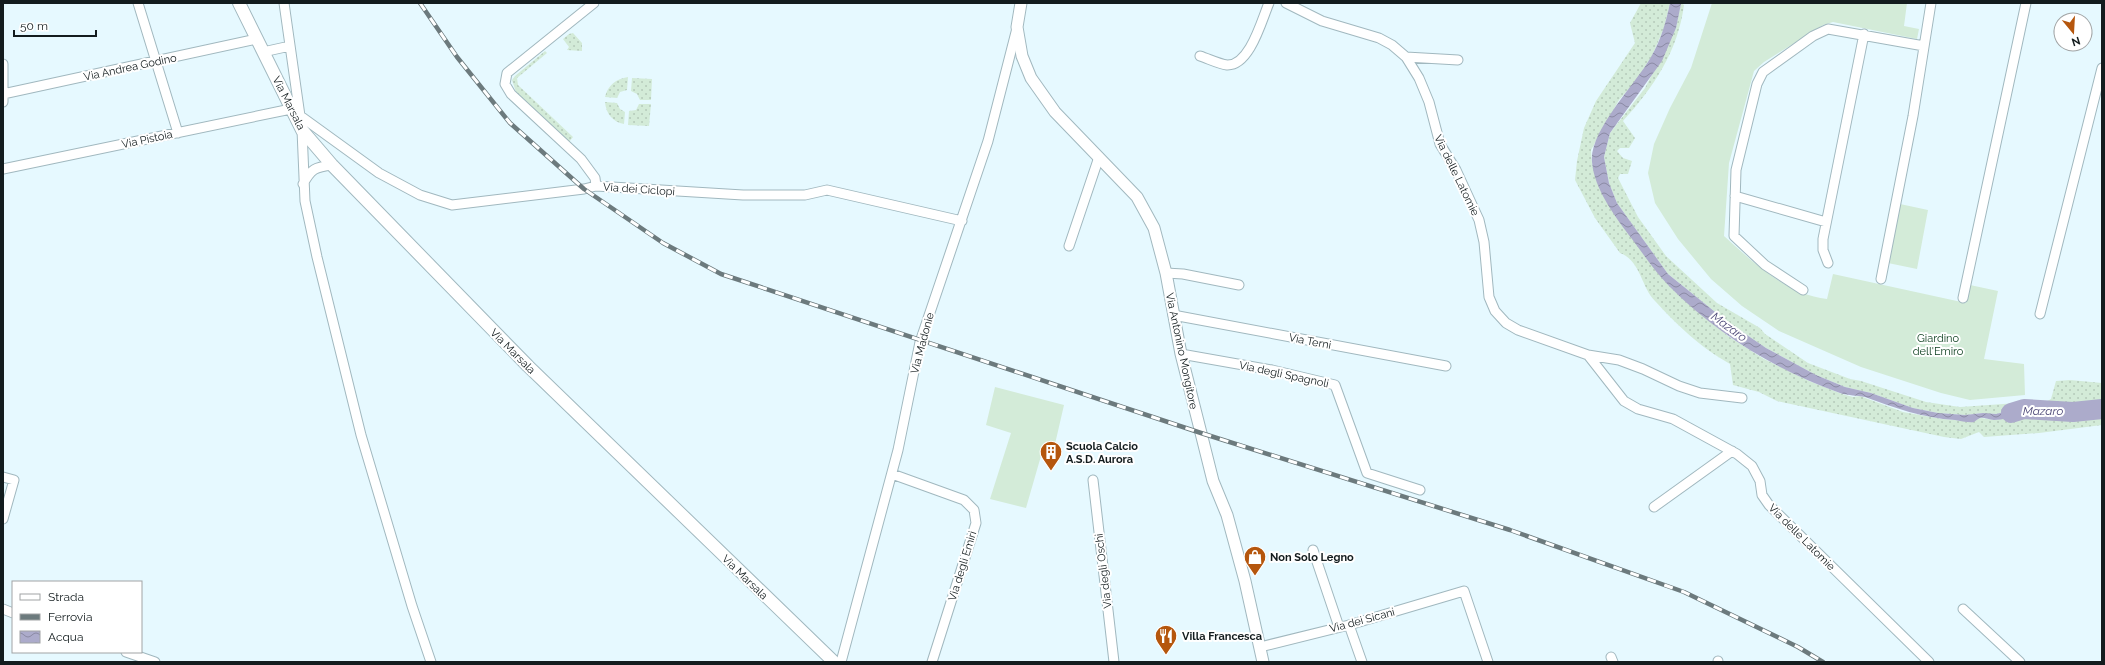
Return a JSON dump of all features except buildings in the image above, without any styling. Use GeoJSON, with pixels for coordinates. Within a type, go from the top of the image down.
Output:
{"type":"FeatureCollection","features":[{"type":"Feature","properties":{"kind":"main road","name":"Via Marsala"},"geometry":{"type":"LineString","coordinates":[[239,3],[294,111],[302,130],[332,165],[528,366],[834,662]]}},
{"type":"Feature","properties":{"kind":"street"},"geometry":{"type":"LineString","coordinates":[[138,3],[178,133]]}},
{"type":"Feature","properties":{"kind":"street"},"geometry":{"type":"LineString","coordinates":[[284,3],[290,46],[294,111]]}},
{"type":"Feature","properties":{"kind":"street"},"geometry":{"type":"LineString","coordinates":[[594,3],[507,73],[505,84],[511,94],[581,160],[595,178],[596,186]]}},
{"type":"Feature","properties":{"kind":"street","name":"Via Antonino Mongitore"},"geometry":{"type":"LineString","coordinates":[[1021,3],[1017,27],[1022,56],[1031,78],[1055,112],[1137,196],[1154,228],[1166,273],[1181,354],[1214,481],[1227,515],[1245,581],[1263,662]]}},
{"type":"Feature","properties":{"kind":"street"},"geometry":{"type":"LineString","coordinates":[[1200,56],[1227,65],[1236,63],[1246,55],[1254,40],[1269,3]]}},
{"type":"Feature","properties":{"kind":"street","name":"Via delle Latomie"},"geometry":{"type":"LineString","coordinates":[[1286,3],[1322,21],[1379,38],[1392,44],[1406,57],[1419,78],[1429,102],[1440,144],[1456,170],[1479,220],[1484,242],[1489,297],[1495,312],[1506,323],[1518,330],[1588,355],[1624,401],[1638,409],[1673,419],[1732,451],[1752,466],[1760,481],[1762,495],[1769,505],[1928,662]]}},
{"type":"Feature","properties":{"kind":"street"},"geometry":{"type":"LineString","coordinates":[[1882,279],[1931,3]]}},
{"type":"Feature","properties":{"kind":"street"},"geometry":{"type":"LineString","coordinates":[[1963,298],[2026,3]]}},
{"type":"Feature","properties":{"kind":"street","name":"Via Madonie"},"geometry":{"type":"LineString","coordinates":[[841,662],[892,474],[920,342],[988,141],[1017,27]]}},
{"type":"Feature","properties":{"kind":"street"},"geometry":{"type":"LineString","coordinates":[[1804,290],[1765,265],[1734,236],[1735,196],[1739,152],[1757,84],[1763,72],[1813,36],[1828,29],[1864,34],[1924,46]]}},
{"type":"Feature","properties":{"kind":"street"},"geometry":{"type":"LineString","coordinates":[[1828,263],[1823,250],[1822,239],[1864,34]]}},
{"type":"Feature","properties":{"kind":"street","name":"Via Andrea Godino"},"geometry":{"type":"LineString","coordinates":[[3,97],[257,39]]}},
{"type":"Feature","properties":{"kind":"street"},"geometry":{"type":"LineString","coordinates":[[263,52],[290,46]]}},
{"type":"Feature","properties":{"kind":"street"},"geometry":{"type":"LineString","coordinates":[[1406,57],[1458,60]]}},
{"type":"Feature","properties":{"kind":"street"},"geometry":{"type":"LineString","coordinates":[[3,64],[3,97]]}},
{"type":"Feature","properties":{"kind":"street"},"geometry":{"type":"LineString","coordinates":[[2040,314],[2102,68]]}},
{"type":"Feature","properties":{"kind":"street","name":"Via dei Ciclopi"},"geometry":{"type":"LineString","coordinates":[[294,111],[378,173],[420,195],[452,204],[584,189],[596,186],[743,195],[805,195],[827,190],[962,221]]}},
{"type":"Feature","properties":{"kind":"street","name":"Via Pistoia"},"geometry":{"type":"LineString","coordinates":[[3,170],[178,133],[294,111]]}},
{"type":"Feature","properties":{"kind":"street"},"geometry":{"type":"LineString","coordinates":[[302,130],[303,186],[319,264],[361,435],[412,606],[431,662]]}},
{"type":"Feature","properties":{"kind":"street"},"geometry":{"type":"LineString","coordinates":[[1070,246],[1099,157]]}},
{"type":"Feature","properties":{"kind":"street"},"geometry":{"type":"LineString","coordinates":[[303,186],[308,173],[318,167],[332,165]]}},
{"type":"Feature","properties":{"kind":"street"},"geometry":{"type":"LineString","coordinates":[[1735,196],[1826,222]]}},
{"type":"Feature","properties":{"kind":"street"},"geometry":{"type":"LineString","coordinates":[[1166,273],[1183,274],[1239,284]]}},
{"type":"Feature","properties":{"kind":"street","name":"Via Terni"},"geometry":{"type":"LineString","coordinates":[[1174,315],[1446,366]]}},
{"type":"Feature","properties":{"kind":"street","name":"Via degli Spagnoli"},"geometry":{"type":"LineString","coordinates":[[1181,354],[1272,370],[1334,385],[1367,473],[1420,490]]}},
{"type":"Feature","properties":{"kind":"street"},"geometry":{"type":"LineString","coordinates":[[1588,355],[1619,360],[1643,369],[1679,386],[1700,393],[1742,398]]}},
{"type":"Feature","properties":{"kind":"street"},"geometry":{"type":"LineString","coordinates":[[1654,507],[1732,451]]}},
{"type":"Feature","properties":{"kind":"street","name":"Via degli Emiri"},"geometry":{"type":"LineString","coordinates":[[892,474],[964,500],[974,510],[976,523],[932,662]]}},
{"type":"Feature","properties":{"kind":"street"},"geometry":{"type":"LineString","coordinates":[[3,477],[14,480],[3,519]]}},
{"type":"Feature","properties":{"kind":"street","name":"Via degli Oschi"},"geometry":{"type":"LineString","coordinates":[[1093,480],[1114,662]]}},
{"type":"Feature","properties":{"kind":"street"},"geometry":{"type":"LineString","coordinates":[[1313,550],[1338,627]]}},
{"type":"Feature","properties":{"kind":"street","name":"Via dei Sicani"},"geometry":{"type":"LineString","coordinates":[[1260,647],[1349,625],[1464,591],[1488,662]]}},
{"type":"Feature","properties":{"kind":"street"},"geometry":{"type":"LineString","coordinates":[[1963,609],[2020,662]]}},
{"type":"Feature","properties":{"kind":"street"},"geometry":{"type":"LineString","coordinates":[[1349,625],[1362,662]]}},
{"type":"Feature","properties":{"kind":"street"},"geometry":{"type":"LineString","coordinates":[[129,653],[155,662]]}},
{"type":"Feature","properties":{"kind":"green space"},"geometry":{"type":"Polygon","coordinates":[[[1641,3],[1670,3],[1664,28],[1652,56],[1635,82],[1619,100],[1591,150],[1592,165],[1608,204],[1650,262],[1728,336],[1764,359],[1809,381],[1842,394],[1853,397],[1860,396],[1903,412],[1942,419],[1966,421],[1981,418],[1995,420],[2013,417],[2021,412],[2028,414],[2037,411],[2017,409],[1996,414],[1983,413],[1965,415],[1938,413],[1913,408],[1871,393],[1845,387],[1816,375],[1766,348],[1725,320],[1668,274],[1617,203],[1609,183],[1604,157],[1610,133],[1645,88],[1676,28],[1681,3],[1684,5],[1681,22],[1663,68],[1645,95],[1623,121],[1635,138],[1629,148],[1620,148],[1617,151],[1623,158],[1632,161],[1628,174],[1620,174],[1618,178],[1638,217],[1666,256],[1717,303],[1760,328],[1765,334],[1808,363],[1850,379],[1861,381],[1926,402],[1960,407],[2032,402],[2040,405],[2051,399],[2056,381],[2070,380],[2102,383],[2102,425],[2039,433],[1984,437],[1979,432],[1961,439],[1944,437],[1777,401],[1759,392],[1733,385],[1730,364],[1690,336],[1650,295],[1637,268],[1627,257],[1620,253],[1595,218],[1575,180],[1577,161],[1584,128],[1596,101],[1635,43],[1630,23],[1641,3]]]}},
{"type":"Feature","properties":{"kind":"green space","name":"Giardino dell'Emiro"},"geometry":{"type":"Polygon","coordinates":[[[1712,3],[1907,3],[1904,26],[1919,29],[1917,39],[1833,22],[1823,25],[1764,62],[1754,71],[1729,163],[1724,236],[1771,276],[1798,291],[1812,296],[1827,299],[1833,274],[1966,303],[1970,285],[1998,291],[1984,359],[2024,364],[2025,395],[1970,400],[1941,393],[1861,367],[1779,331],[1742,306],[1711,279],[1678,239],[1655,203],[1648,173],[1654,144],[1670,108],[1691,68],[1712,3]]]}},
{"type":"Feature","properties":{"kind":"green space"},"geometry":{"type":"Polygon","coordinates":[[[573,33],[582,43],[582,51],[567,50],[569,47],[563,39],[569,34],[573,33]]]}},
{"type":"Feature","properties":{"kind":"green space"},"geometry":{"type":"Polygon","coordinates":[[[545,51],[547,53],[517,78],[518,85],[573,137],[569,142],[516,92],[512,80],[545,51]]]}},
{"type":"Feature","properties":{"kind":"green space"},"geometry":{"type":"Polygon","coordinates":[[[628,77],[627,90],[620,92],[617,98],[605,97],[608,89],[613,83],[628,77]]]}},
{"type":"Feature","properties":{"kind":"green space"},"geometry":{"type":"Polygon","coordinates":[[[632,78],[652,79],[651,100],[640,100],[637,94],[631,91],[632,78]]]}},
{"type":"Feature","properties":{"kind":"green space"},"geometry":{"type":"Polygon","coordinates":[[[605,102],[617,103],[620,109],[625,112],[624,124],[611,117],[605,102]]]}},
{"type":"Feature","properties":{"kind":"green space"},"geometry":{"type":"Polygon","coordinates":[[[639,104],[651,104],[649,126],[628,125],[629,111],[636,110],[639,104]]]}},
{"type":"Feature","properties":{"kind":"green space"},"geometry":{"type":"Polygon","coordinates":[[[1900,204],[1928,210],[1917,269],[1888,263],[1900,204]]]}},
{"type":"Feature","properties":{"kind":"green space"},"geometry":{"type":"Polygon","coordinates":[[[995,387],[1064,405],[1055,444],[1045,442],[1026,508],[990,499],[1011,433],[986,425],[995,387]]]}},
{"type":"Feature","properties":{"kind":"water","name":"Mazaro"},"geometry":{"type":"Polygon","coordinates":[[[1670,3],[1681,4],[1676,28],[1662,61],[1610,133],[1604,157],[1609,183],[1617,203],[1668,274],[1725,320],[1766,348],[1816,375],[1845,387],[1871,393],[1913,408],[1938,413],[1965,415],[1983,413],[1996,414],[2024,407],[2037,411],[2028,414],[2021,412],[2011,417],[2001,419],[1992,420],[1982,418],[1974,422],[1967,422],[1920,415],[1865,397],[1840,393],[1816,384],[1771,362],[1728,336],[1688,304],[1665,282],[1613,213],[1601,193],[1592,162],[1593,150],[1605,123],[1655,51],[1663,31],[1670,3]]]}},
{"type":"Feature","properties":{"kind":"waterway","name":"Mazaro"},"geometry":{"type":"LineString","coordinates":[[2011,413],[2024,409],[2073,412],[2102,409]]}},
{"type":"Feature","properties":{"kind":"railway"},"geometry":{"type":"LineString","coordinates":[[420,3],[457,57],[510,123],[584,189],[663,243],[721,274],[1201,433],[1510,530],[1684,592],[1798,647],[1823,662]]}},
{"type":"Feature","properties":{"kind":"place","name":"Scuola Calcio A.S.D. Aurora"},"geometry":{"type":"Point","coordinates":[1051,472]}},
{"type":"Feature","properties":{"kind":"place","name":"Non Solo Legno"},"geometry":{"type":"Point","coordinates":[1255,576]}},
{"type":"Feature","properties":{"kind":"place","name":"Villa Francesca"},"geometry":{"type":"Point","coordinates":[1166,656]}}]}
